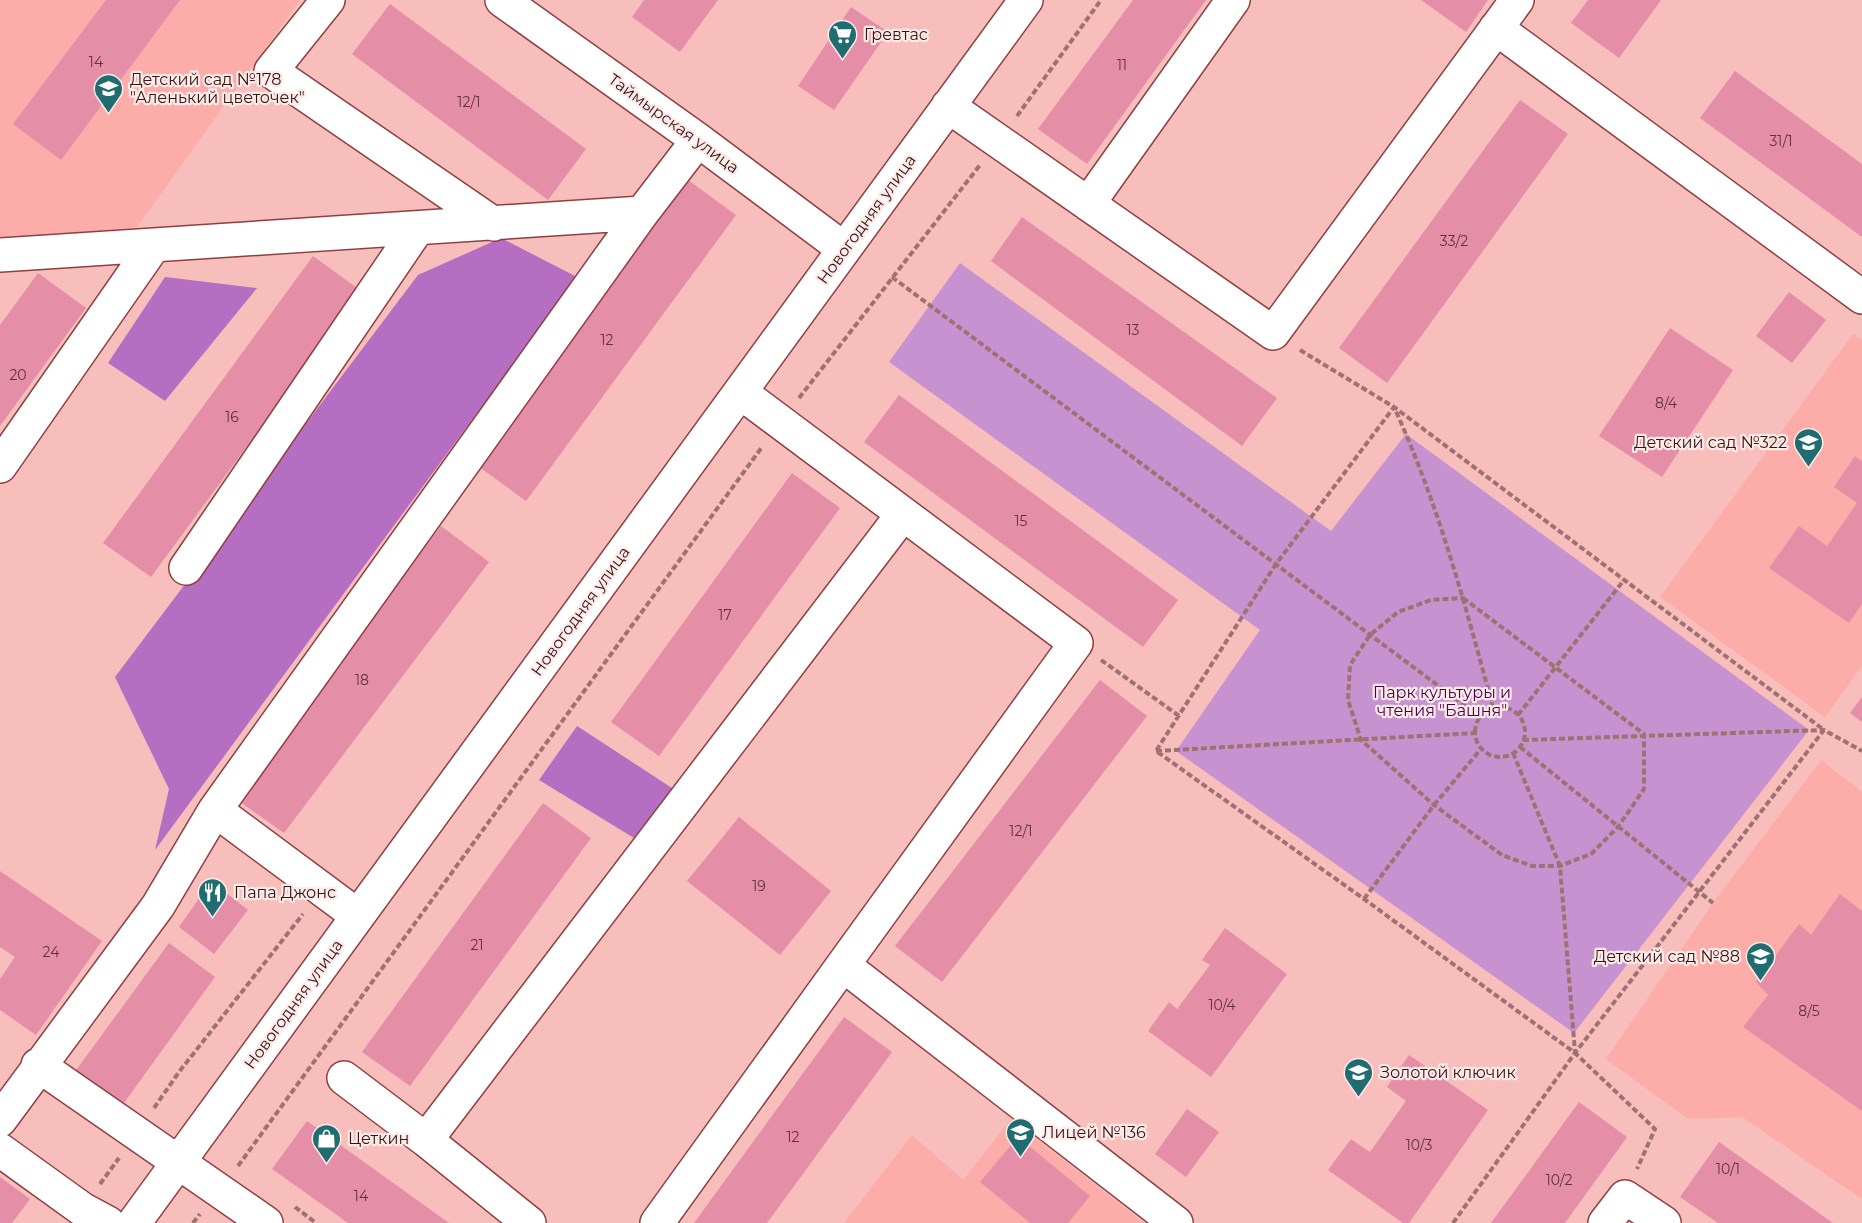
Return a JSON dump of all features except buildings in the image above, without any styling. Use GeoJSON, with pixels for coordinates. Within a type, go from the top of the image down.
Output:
{"type":"FeatureCollection","features":[{"type":"Feature","properties":{"kind":"street"},"geometry":{"type":"LineString","coordinates":[[328,0],[271,71],[494,224]]}},
{"type":"Feature","properties":{"kind":"street","name":"Таймырская улица"},"geometry":{"type":"LineString","coordinates":[[502,0],[698,140],[844,249]]}},
{"type":"Feature","properties":{"kind":"street","name":"Новогодняя улица"},"geometry":{"type":"LineString","coordinates":[[134,1223],[1026,0]]}},
{"type":"Feature","properties":{"kind":"street"},"geometry":{"type":"LineString","coordinates":[[1088,204],[1233,0]]}},
{"type":"Feature","properties":{"kind":"street"},"geometry":{"type":"LineString","coordinates":[[948,106],[1273,333],[1516,0]]}},
{"type":"Feature","properties":{"kind":"street"},"geometry":{"type":"LineString","coordinates":[[1496,28],[1862,297]]}},
{"type":"Feature","properties":{"kind":"street"},"geometry":{"type":"LineString","coordinates":[[0,1120],[38,1065],[158,906],[215,810],[642,213],[698,140]]}},
{"type":"Feature","properties":{"kind":"street"},"geometry":{"type":"LineString","coordinates":[[0,255],[642,213]]}},
{"type":"Feature","properties":{"kind":"street"},"geometry":{"type":"LineString","coordinates":[[186,568],[417,229]]}},
{"type":"Feature","properties":{"kind":"street"},"geometry":{"type":"LineString","coordinates":[[0,466],[154,245]]}},
{"type":"Feature","properties":{"kind":"street"},"geometry":{"type":"LineString","coordinates":[[657,1223],[1076,643],[740,392]]}},
{"type":"Feature","properties":{"kind":"street"},"geometry":{"type":"LineString","coordinates":[[426,1140],[903,514]]}},
{"type":"Feature","properties":{"kind":"street"},"geometry":{"type":"LineString","coordinates":[[215,810],[358,916]]}},
{"type":"Feature","properties":{"kind":"street"},"geometry":{"type":"LineString","coordinates":[[843,964],[1176,1223]]}},
{"type":"Feature","properties":{"kind":"street"},"geometry":{"type":"LineString","coordinates":[[38,1065],[135,1135],[266,1223]]}},
{"type":"Feature","properties":{"kind":"street"},"geometry":{"type":"LineString","coordinates":[[344,1078],[529,1223]]}},
{"type":"Feature","properties":{"kind":"street"},"geometry":{"type":"LineString","coordinates":[[0,1150],[95,1216]]}},
{"type":"Feature","properties":{"kind":"street"},"geometry":{"type":"LineString","coordinates":[[1605,1223],[1625,1197],[1664,1223]]}},
{"type":"Feature","properties":{"kind":"path"},"geometry":{"type":"LineString","coordinates":[[193,1223],[780,422],[999,141],[1101,0]]}},
{"type":"Feature","properties":{"kind":"path"},"geometry":{"type":"LineString","coordinates":[[892,277],[1480,717]]}},
{"type":"Feature","properties":{"kind":"path"},"geometry":{"type":"LineString","coordinates":[[1273,333],[1394,407],[1824,730],[1862,750]]}},
{"type":"Feature","properties":{"kind":"path"},"geometry":{"type":"LineString","coordinates":[[1156,751],[1276,564],[1394,407]]}},
{"type":"Feature","properties":{"kind":"path"},"geometry":{"type":"LineString","coordinates":[[1394,407],[1406,434],[1463,598],[1493,708]]}},
{"type":"Feature","properties":{"kind":"path"},"geometry":{"type":"LineString","coordinates":[[1518,715],[1624,580]]}},
{"type":"Feature","properties":{"kind":"path"},"geometry":{"type":"LineString","coordinates":[[1463,598],[1644,734],[1644,789],[1618,827],[1591,854],[1560,867],[1532,866],[1502,855],[1434,805],[1361,740],[1348,700],[1350,665],[1370,635],[1398,612],[1431,600],[1463,598]]}},
{"type":"Feature","properties":{"kind":"path"},"geometry":{"type":"LineString","coordinates":[[1076,643],[1179,716]]}},
{"type":"Feature","properties":{"kind":"path"},"geometry":{"type":"LineString","coordinates":[[1493,708],[1510,709],[1518,715],[1525,731],[1520,747],[1513,753],[1496,757],[1481,749],[1475,733],[1480,717],[1493,708]]}},
{"type":"Feature","properties":{"kind":"path"},"geometry":{"type":"LineString","coordinates":[[1523,740],[1644,734],[1824,730]]}},
{"type":"Feature","properties":{"kind":"path"},"geometry":{"type":"LineString","coordinates":[[1453,1223],[1575,1053],[1824,730]]}},
{"type":"Feature","properties":{"kind":"path"},"geometry":{"type":"LineString","coordinates":[[1156,751],[1475,733]]}},
{"type":"Feature","properties":{"kind":"path"},"geometry":{"type":"LineString","coordinates":[[1520,747],[1713,903]]}},
{"type":"Feature","properties":{"kind":"path"},"geometry":{"type":"LineString","coordinates":[[1364,899],[1434,805],[1481,749]]}},
{"type":"Feature","properties":{"kind":"path"},"geometry":{"type":"LineString","coordinates":[[1156,751],[1575,1053],[1654,1129],[1625,1197]]}},
{"type":"Feature","properties":{"kind":"path"},"geometry":{"type":"LineString","coordinates":[[1513,753],[1560,867],[1575,1053]]}},
{"type":"Feature","properties":{"kind":"path"},"geometry":{"type":"LineString","coordinates":[[95,1216],[135,1135],[179,1072],[322,890]]}},
{"type":"Feature","properties":{"kind":"shaded area","name":"Детский сад №178 \"Аленький цветочек\""},"geometry":{"type":"Polygon","coordinates":[[[0,0],[300,0],[137,227],[0,241],[0,0]]]}},
{"type":"Feature","properties":{"kind":"shaded area"},"geometry":{"type":"Polygon","coordinates":[[[501,238],[577,277],[155,850],[169,789],[115,677],[418,275],[501,238]]]}},
{"type":"Feature","properties":{"kind":"shaded area"},"geometry":{"type":"Polygon","coordinates":[[[165,277],[257,288],[165,401],[108,363],[165,277]]]}},
{"type":"Feature","properties":{"kind":"shaded area","name":"Детский сад №322"},"geometry":{"type":"Polygon","coordinates":[[[1853,334],[1862,340],[1862,666],[1825,717],[1660,597],[1853,334]]]}},
{"type":"Feature","properties":{"kind":"shaded area"},"geometry":{"type":"Polygon","coordinates":[[[577,726],[672,788],[634,838],[539,780],[577,726]]]}},
{"type":"Feature","properties":{"kind":"shaded area","name":"Детский сад №88"},"geometry":{"type":"Polygon","coordinates":[[[1821,760],[1862,792],[1862,1199],[1742,1117],[1688,1119],[1606,1059],[1713,903],[1821,760]]]}},
{"type":"Feature","properties":{"kind":"shaded area","name":"Лицей №136"},"geometry":{"type":"Polygon","coordinates":[[[1011,1119],[1144,1223],[844,1223],[912,1135],[963,1180],[1011,1119]]]}},
{"type":"Feature","properties":{"kind":"green space","name":"Парк культуры и чтения \"Башня\""},"geometry":{"type":"Polygon","coordinates":[[[960,263],[1331,531],[1406,434],[1809,730],[1574,1033],[1176,751],[1260,630],[889,362],[960,263]]]}},
{"type":"Feature","properties":{"kind":"place","name":"Гревтас"},"geometry":{"type":"Point","coordinates":[843,60]}},
{"type":"Feature","properties":{"kind":"place","name":"Детский сад №178 \"Аленький цветочек\""},"geometry":{"type":"Point","coordinates":[109,114]}},
{"type":"Feature","properties":{"kind":"place","name":"Детский сад №322"},"geometry":{"type":"Point","coordinates":[1808,468]}},
{"type":"Feature","properties":{"kind":"place","name":"Папа Джонс"},"geometry":{"type":"Point","coordinates":[213,918]}},
{"type":"Feature","properties":{"kind":"place","name":"Детский сад №88"},"geometry":{"type":"Point","coordinates":[1761,982]}},
{"type":"Feature","properties":{"kind":"place","name":"Золотой ключик"},"geometry":{"type":"Point","coordinates":[1359,1098]}},
{"type":"Feature","properties":{"kind":"place","name":"Лицей №136"},"geometry":{"type":"Point","coordinates":[1021,1158]}},
{"type":"Feature","properties":{"kind":"place","name":"Цеткин"},"geometry":{"type":"Point","coordinates":[327,1164]}}]}
